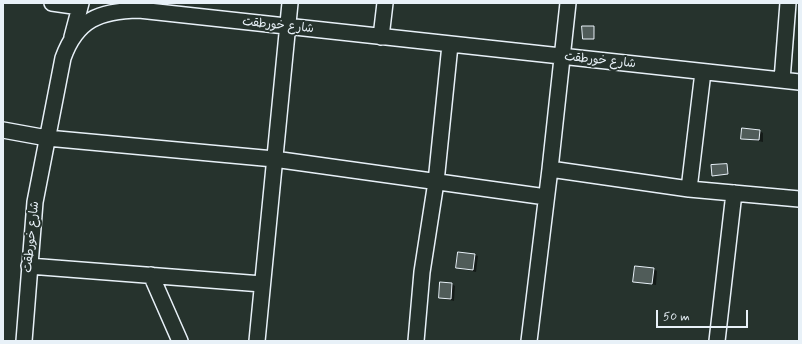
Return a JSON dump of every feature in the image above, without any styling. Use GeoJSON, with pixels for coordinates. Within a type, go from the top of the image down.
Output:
{"type":"FeatureCollection","features":[{"type":"Feature","properties":{"kind":"street"},"geometry":{"type":"LineString","coordinates":[[52,3],[80,5],[71,38]]}},
{"type":"Feature","properties":{"kind":"street"},"geometry":{"type":"LineString","coordinates":[[257,341],[290,3]]}},
{"type":"Feature","properties":{"kind":"street"},"geometry":{"type":"LineString","coordinates":[[381,37],[385,3]]}},
{"type":"Feature","properties":{"kind":"street"},"geometry":{"type":"LineString","coordinates":[[529,341],[568,3]]}},
{"type":"Feature","properties":{"kind":"street"},"geometry":{"type":"LineString","coordinates":[[782,80],[788,3]]}},
{"type":"Feature","properties":{"kind":"street","name":"شارع خورطقت"},"geometry":{"type":"LineString","coordinates":[[24,341],[29,266],[36,202],[63,58],[71,38],[80,27],[99,16],[117,11],[139,10],[799,82]]}},
{"type":"Feature","properties":{"kind":"street"},"geometry":{"type":"LineString","coordinates":[[416,341],[426,239],[436,182],[450,45]]}},
{"type":"Feature","properties":{"kind":"street"},"geometry":{"type":"LineString","coordinates":[[689,189],[703,72]]}},
{"type":"Feature","properties":{"kind":"street"},"geometry":{"type":"LineString","coordinates":[[3,130],[47,138],[274,159],[546,197]]}},
{"type":"Feature","properties":{"kind":"street"},"geometry":{"type":"LineString","coordinates":[[550,169],[689,189],[799,199]]}},
{"type":"Feature","properties":{"kind":"street"},"geometry":{"type":"LineString","coordinates":[[717,341],[734,193]]}},
{"type":"Feature","properties":{"kind":"street"},"geometry":{"type":"LineString","coordinates":[[29,266],[262,284]]}},
{"type":"Feature","properties":{"kind":"street"},"geometry":{"type":"LineString","coordinates":[[151,275],[180,341]]}},
{"type":"Feature","properties":{"kind":"building"},"geometry":{"type":"Polygon","coordinates":[[[582,26],[594,26],[594,39],[583,39],[582,26]]]}},
{"type":"Feature","properties":{"kind":"building"},"geometry":{"type":"Polygon","coordinates":[[[742,128],[760,130],[759,140],[741,139],[742,128]]]}},
{"type":"Feature","properties":{"kind":"building"},"geometry":{"type":"Polygon","coordinates":[[[727,164],[728,174],[712,176],[711,165],[727,164]]]}},
{"type":"Feature","properties":{"kind":"building"},"geometry":{"type":"Polygon","coordinates":[[[458,252],[475,254],[473,270],[456,268],[458,252]]]}},
{"type":"Feature","properties":{"kind":"building"},"geometry":{"type":"Polygon","coordinates":[[[635,266],[654,268],[652,284],[633,282],[635,266]]]}},
{"type":"Feature","properties":{"kind":"building"},"geometry":{"type":"Polygon","coordinates":[[[440,282],[452,283],[451,299],[439,298],[440,282]]]}}]}
